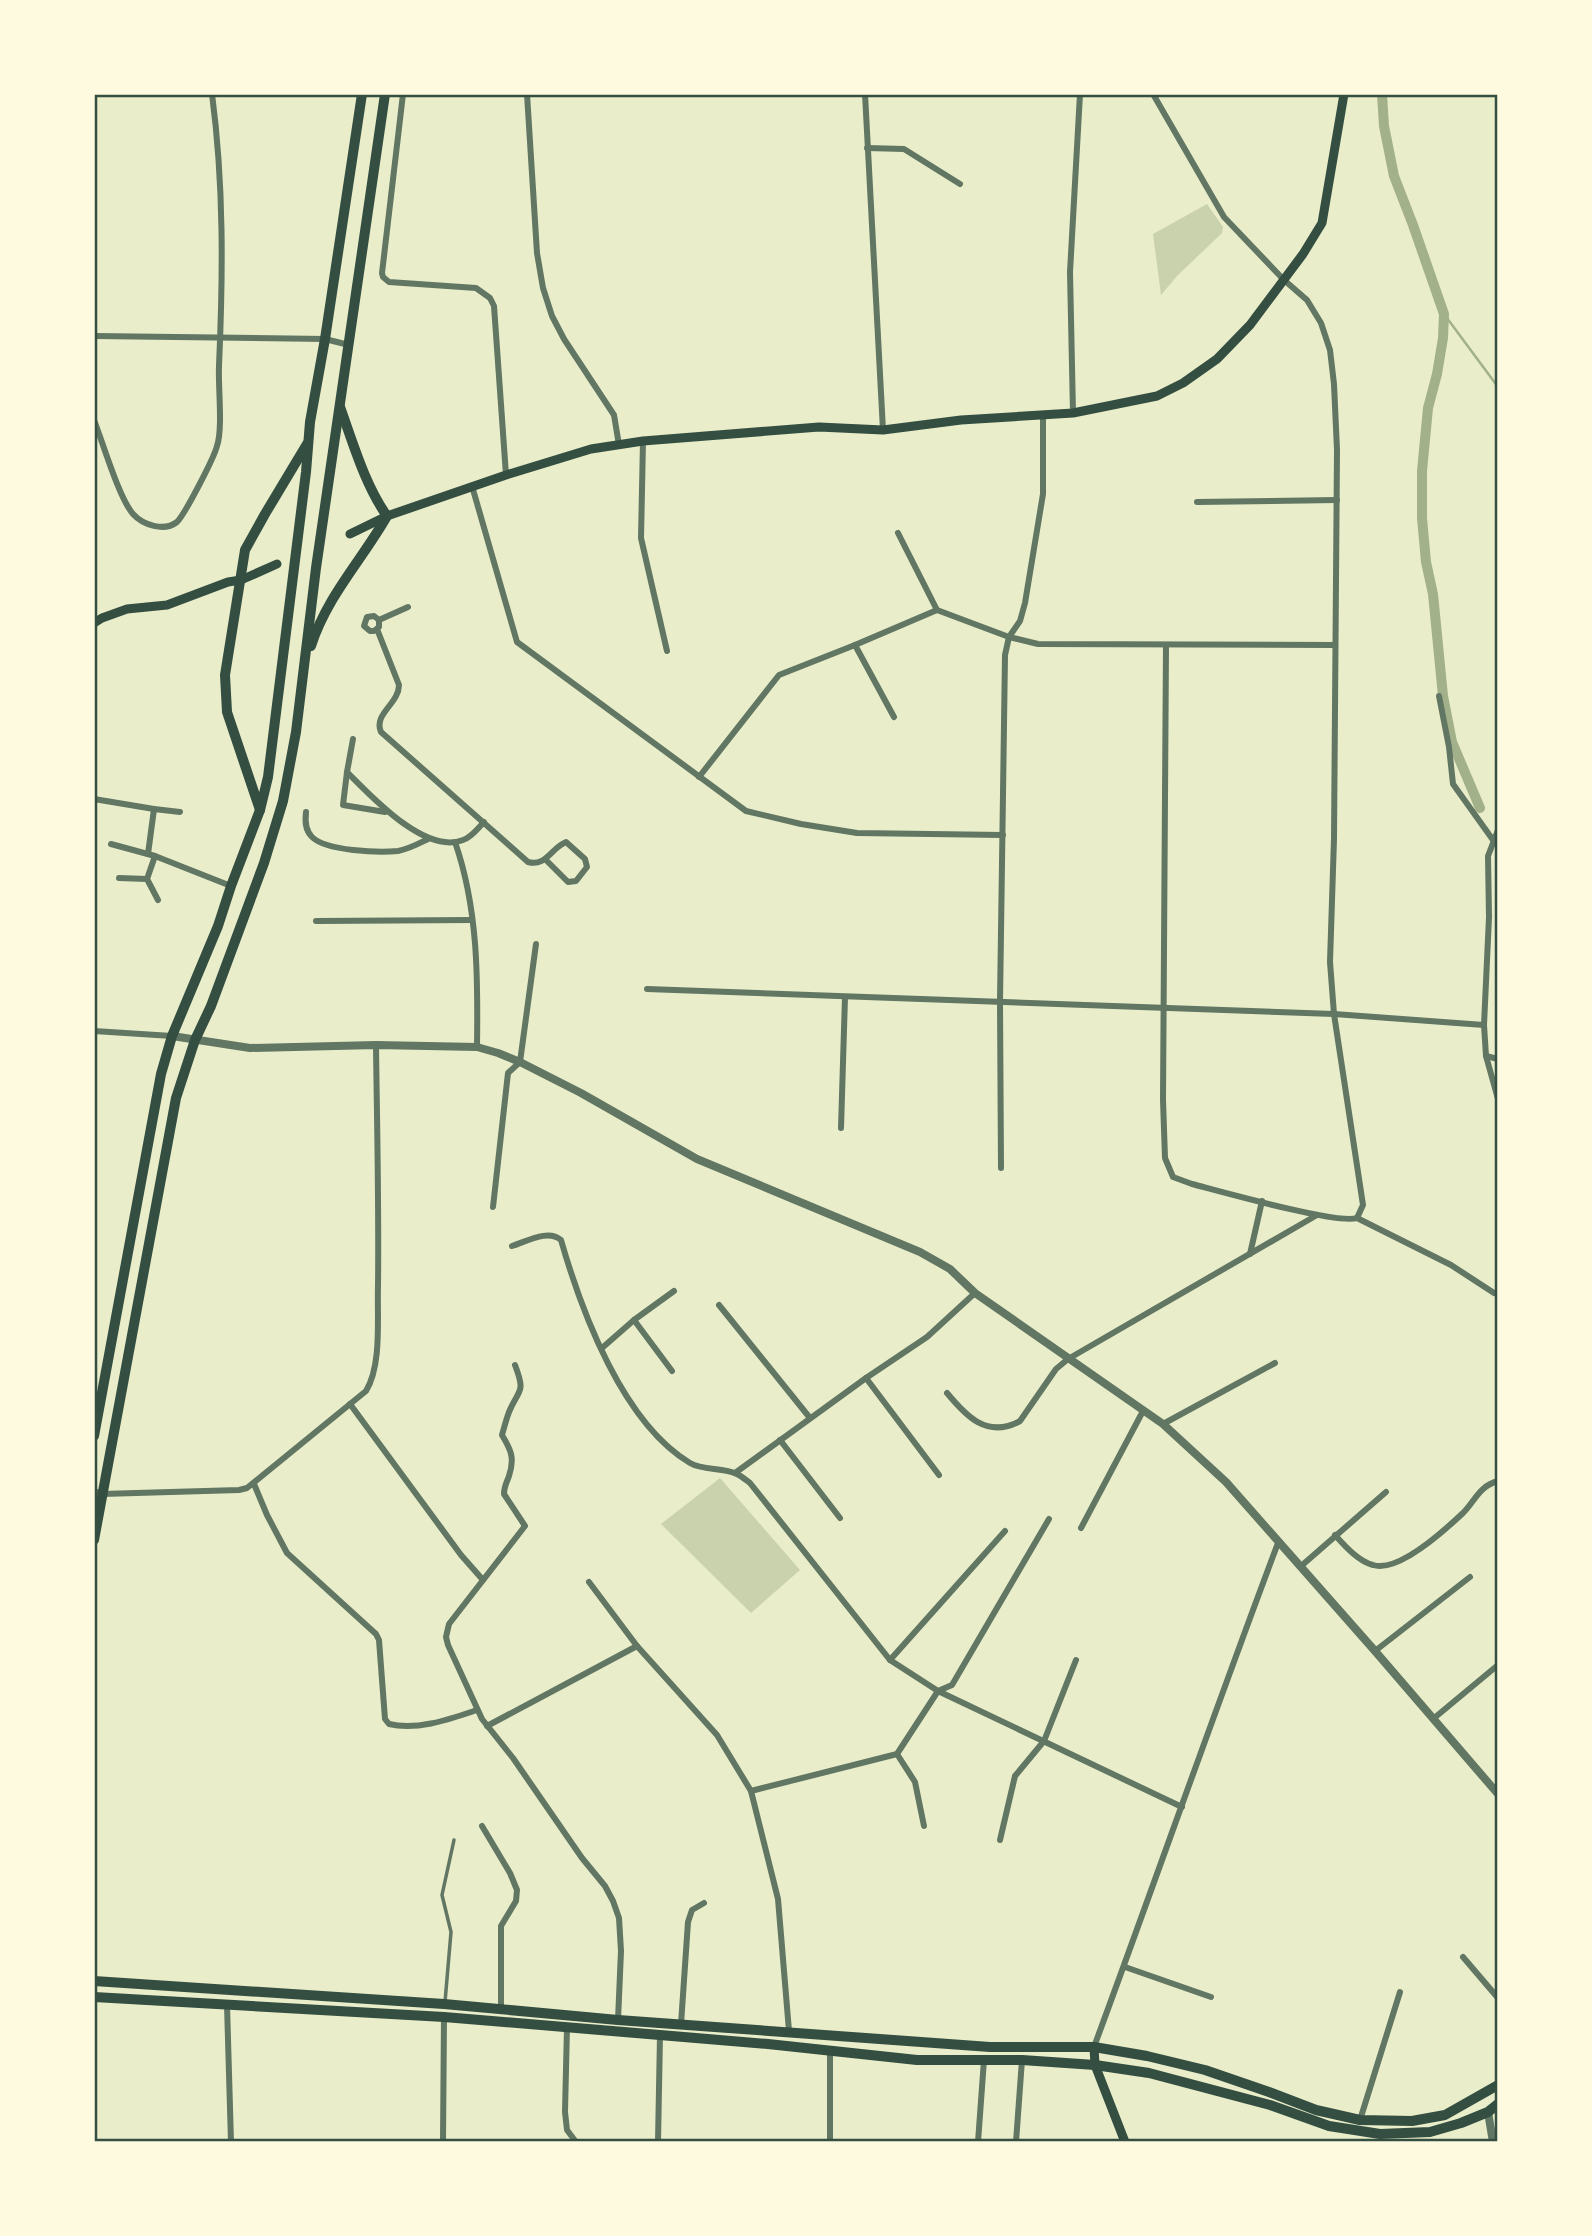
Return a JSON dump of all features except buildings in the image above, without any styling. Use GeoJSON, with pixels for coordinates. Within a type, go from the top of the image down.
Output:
{"type":"FeatureCollection","features":[{"type":"Feature","properties":{"kind":"highway"},"geometry":{"type":"LineString","coordinates":[[94,1436],[158,1085],[172,1036],[218,926],[260,810],[268,777],[310,422],[362,94]]}},
{"type":"Feature","properties":{"kind":"highway"},"geometry":{"type":"LineString","coordinates":[[94,1540],[98,1493],[176,1098],[195,1040],[211,1006],[264,863],[283,801],[296,732],[316,568],[385,94]]}},
{"type":"Feature","properties":{"kind":"highway"},"geometry":{"type":"LineString","coordinates":[[304,668],[326,609],[344,579],[370,546],[387,516],[376,496],[340,407]]}},
{"type":"Feature","properties":{"kind":"highway"},"geometry":{"type":"LineString","coordinates":[[260,810],[227,712],[225,675],[245,550],[309,441]]}},
{"type":"Feature","properties":{"kind":"main road"},"geometry":{"type":"LineString","coordinates":[[350,534],[387,516],[472,486],[591,449],[619,444],[819,427],[883,430],[961,420],[1073,413],[1157,396],[1184,383],[1217,359],[1250,325],[1322,223],[1344,94]]}},
{"type":"Feature","properties":{"kind":"main road"},"geometry":{"type":"LineString","coordinates":[[94,623],[127,609],[167,605],[277,564]]}},
{"type":"Feature","properties":{"kind":"main road"},"geometry":{"type":"LineString","coordinates":[[94,1981],[444,2004],[851,2038],[990,2047],[1094,2047],[1205,2070],[1316,2110],[1360,2120],[1412,2121],[1445,2115],[1497,2085]]}},
{"type":"Feature","properties":{"kind":"main road"},"geometry":{"type":"LineString","coordinates":[[94,1997],[444,2017],[768,2044],[917,2060],[1022,2060],[1095,2065],[1149,2073],[1270,2105],[1329,2126],[1380,2134],[1430,2132],[1488,2112],[1497,2104]]}},
{"type":"Feature","properties":{"kind":"main road"},"geometry":{"type":"LineString","coordinates":[[1094,2047],[1095,2065],[1125,2141]]}},
{"type":"Feature","properties":{"kind":"street"},"geometry":{"type":"LineString","coordinates":[[94,420],[123,496],[134,514],[147,524],[162,527],[177,522],[218,446],[222,216],[212,94]]}},
{"type":"Feature","properties":{"kind":"street"},"geometry":{"type":"LineString","coordinates":[[403,94],[383,277],[389,282],[476,288],[490,298],[494,306],[506,475]]}},
{"type":"Feature","properties":{"kind":"street"},"geometry":{"type":"LineString","coordinates":[[527,94],[537,254],[543,288],[552,316],[564,339],[614,415],[619,444]]}},
{"type":"Feature","properties":{"kind":"street"},"geometry":{"type":"LineString","coordinates":[[865,94],[883,430]]}},
{"type":"Feature","properties":{"kind":"street"},"geometry":{"type":"LineString","coordinates":[[1073,413],[1070,272],[1080,94]]}},
{"type":"Feature","properties":{"kind":"street"},"geometry":{"type":"LineString","coordinates":[[1153,94],[1224,217],[1284,280],[1307,300],[1321,323],[1330,350],[1334,384],[1337,500],[1330,961],[1334,1014],[1363,1205],[1357,1218],[1350,1221],[1192,1184],[1173,1177],[1165,1158],[1163,1100],[1166,645]]}},
{"type":"Feature","properties":{"kind":"street"},"geometry":{"type":"LineString","coordinates":[[867,148],[904,149],[960,184]]}},
{"type":"Feature","properties":{"kind":"street"},"geometry":{"type":"LineString","coordinates":[[94,336],[325,339],[349,345]]}},
{"type":"Feature","properties":{"kind":"street"},"geometry":{"type":"LineString","coordinates":[[1001,1168],[1000,1002],[1005,655],[1009,636],[1020,621],[1025,603],[1043,494],[1043,415]]}},
{"type":"Feature","properties":{"kind":"street"},"geometry":{"type":"LineString","coordinates":[[643,441],[641,538],[667,651]]}},
{"type":"Feature","properties":{"kind":"street"},"geometry":{"type":"LineString","coordinates":[[472,486],[517,642],[747,811],[800,824],[857,833],[1003,835]]}},
{"type":"Feature","properties":{"kind":"street"},"geometry":{"type":"LineString","coordinates":[[1197,502],[1337,500]]}},
{"type":"Feature","properties":{"kind":"street"},"geometry":{"type":"LineString","coordinates":[[898,533],[937,610],[1038,644],[1335,645]]}},
{"type":"Feature","properties":{"kind":"street"},"geometry":{"type":"LineString","coordinates":[[1497,558],[1497,568]]}},
{"type":"Feature","properties":{"kind":"street"},"geometry":{"type":"LineString","coordinates":[[379,620],[408,607]]}},
{"type":"Feature","properties":{"kind":"street"},"geometry":{"type":"LineString","coordinates":[[699,777],[779,675],[937,610]]}},
{"type":"Feature","properties":{"kind":"street"},"geometry":{"type":"LineString","coordinates":[[377,629],[370,631],[364,623],[370,615],[379,620]]}},
{"type":"Feature","properties":{"kind":"street"},"geometry":{"type":"LineString","coordinates":[[379,620],[377,629],[399,685],[399,691],[379,719],[379,728],[528,862],[538,864],[566,842],[585,859],[587,867],[576,881],[568,882],[545,859]]}},
{"type":"Feature","properties":{"kind":"street"},"geometry":{"type":"LineString","coordinates":[[855,646],[894,717]]}},
{"type":"Feature","properties":{"kind":"street"},"geometry":{"type":"LineString","coordinates":[[1439,696],[1453,785],[1493,840]]}},
{"type":"Feature","properties":{"kind":"street"},"geometry":{"type":"LineString","coordinates":[[353,739],[343,805],[387,812]]}},
{"type":"Feature","properties":{"kind":"street"},"geometry":{"type":"LineString","coordinates":[[347,772],[387,812],[428,839],[455,842],[473,835],[484,822]]}},
{"type":"Feature","properties":{"kind":"street"},"geometry":{"type":"LineString","coordinates":[[94,799],[180,812]]}},
{"type":"Feature","properties":{"kind":"street"},"geometry":{"type":"LineString","coordinates":[[154,809],[147,879],[158,901]]}},
{"type":"Feature","properties":{"kind":"street"},"geometry":{"type":"LineString","coordinates":[[306,812],[305,822],[312,837],[330,846],[372,851],[399,850],[428,839]]}},
{"type":"Feature","properties":{"kind":"street"},"geometry":{"type":"LineString","coordinates":[[1497,830],[1488,856],[1489,917],[1484,1025],[1486,1055],[1497,1099]]}},
{"type":"Feature","properties":{"kind":"street"},"geometry":{"type":"LineString","coordinates":[[455,842],[463,865],[472,920],[477,981],[477,1047]]}},
{"type":"Feature","properties":{"kind":"street"},"geometry":{"type":"LineString","coordinates":[[111,844],[151,855],[231,886]]}},
{"type":"Feature","properties":{"kind":"street"},"geometry":{"type":"LineString","coordinates":[[119,878],[147,879]]}},
{"type":"Feature","properties":{"kind":"street"},"geometry":{"type":"LineString","coordinates":[[316,921],[472,920]]}},
{"type":"Feature","properties":{"kind":"street"},"geometry":{"type":"LineString","coordinates":[[493,1207],[508,1073],[520,1062],[536,944]]}},
{"type":"Feature","properties":{"kind":"street"},"geometry":{"type":"LineString","coordinates":[[647,989],[1334,1014],[1484,1025]]}},
{"type":"Feature","properties":{"kind":"street"},"geometry":{"type":"LineString","coordinates":[[841,1128],[845,997]]}},
{"type":"Feature","properties":{"kind":"street"},"geometry":{"type":"LineString","coordinates":[[94,1031],[172,1036],[250,1048],[376,1045],[477,1047],[520,1062],[581,1093],[697,1159],[919,1252],[950,1269],[975,1293],[1163,1423],[1226,1482],[1497,1794]]}},
{"type":"Feature","properties":{"kind":"street"},"geometry":{"type":"LineString","coordinates":[[98,1493],[239,1490],[254,1483],[366,1391],[374,1371],[379,1231],[376,1045]]}},
{"type":"Feature","properties":{"kind":"street"},"geometry":{"type":"LineString","coordinates":[[1486,1055],[1497,1059]]}},
{"type":"Feature","properties":{"kind":"street"},"geometry":{"type":"LineString","coordinates":[[1250,1254],[1262,1201]]}},
{"type":"Feature","properties":{"kind":"street"},"geometry":{"type":"LineString","coordinates":[[947,1393],[966,1416],[977,1422],[989,1426],[1013,1425],[1020,1421],[1056,1368],[1068,1359],[1317,1215]]}},
{"type":"Feature","properties":{"kind":"street"},"geometry":{"type":"LineString","coordinates":[[1357,1218],[1451,1265],[1493,1293]]}},
{"type":"Feature","properties":{"kind":"street"},"geometry":{"type":"LineString","coordinates":[[512,1246],[548,1234],[561,1240],[582,1308],[628,1400],[659,1440],[692,1465],[736,1473],[750,1483],[890,1660],[938,1691],[1182,1807]]}},
{"type":"Feature","properties":{"kind":"street"},"geometry":{"type":"LineString","coordinates":[[602,1348],[674,1291]]}},
{"type":"Feature","properties":{"kind":"street"},"geometry":{"type":"LineString","coordinates":[[736,1473],[927,1337],[975,1293]]}},
{"type":"Feature","properties":{"kind":"street"},"geometry":{"type":"LineString","coordinates":[[719,1305],[810,1418]]}},
{"type":"Feature","properties":{"kind":"street"},"geometry":{"type":"LineString","coordinates":[[634,1320],[672,1371]]}},
{"type":"Feature","properties":{"kind":"street"},"geometry":{"type":"LineString","coordinates":[[1163,1423],[1275,1363]]}},
{"type":"Feature","properties":{"kind":"street"},"geometry":{"type":"LineString","coordinates":[[515,1365],[523,1384],[509,1411],[502,1435],[512,1452],[511,1472],[504,1494],[525,1526],[449,1624],[447,1645],[487,1726],[513,1758],[582,1858],[605,1885],[613,1901],[619,1918],[621,1951],[618,2020]]}},
{"type":"Feature","properties":{"kind":"street"},"geometry":{"type":"LineString","coordinates":[[866,1378],[939,1475]]}},
{"type":"Feature","properties":{"kind":"street"},"geometry":{"type":"LineString","coordinates":[[350,1404],[461,1555],[483,1580]]}},
{"type":"Feature","properties":{"kind":"street"},"geometry":{"type":"LineString","coordinates":[[1081,1528],[1143,1411]]}},
{"type":"Feature","properties":{"kind":"street"},"geometry":{"type":"LineString","coordinates":[[780,1440],[840,1518]]}},
{"type":"Feature","properties":{"kind":"street"},"geometry":{"type":"LineString","coordinates":[[1335,1535],[1370,1565],[1389,1566],[1428,1543],[1465,1511],[1485,1486],[1497,1481]]}},
{"type":"Feature","properties":{"kind":"street"},"geometry":{"type":"LineString","coordinates":[[254,1483],[287,1553],[376,1634],[383,1665],[385,1720],[389,1724],[419,1725],[448,1720],[477,1710]]}},
{"type":"Feature","properties":{"kind":"street"},"geometry":{"type":"LineString","coordinates":[[1300,1567],[1386,1492]]}},
{"type":"Feature","properties":{"kind":"street"},"geometry":{"type":"LineString","coordinates":[[751,1791],[897,1754],[938,1691],[952,1685],[1049,1519]]}},
{"type":"Feature","properties":{"kind":"street"},"geometry":{"type":"LineString","coordinates":[[890,1660],[1005,1531]]}},
{"type":"Feature","properties":{"kind":"street"},"geometry":{"type":"LineString","coordinates":[[1094,2047],[1278,1543]]}},
{"type":"Feature","properties":{"kind":"street"},"geometry":{"type":"LineString","coordinates":[[1375,1651],[1470,1577]]}},
{"type":"Feature","properties":{"kind":"street"},"geometry":{"type":"LineString","coordinates":[[589,1582],[637,1646],[717,1735],[751,1791],[778,1899],[789,2031]]}},
{"type":"Feature","properties":{"kind":"street"},"geometry":{"type":"LineString","coordinates":[[487,1726],[637,1646]]}},
{"type":"Feature","properties":{"kind":"street"},"geometry":{"type":"LineString","coordinates":[[1000,1840],[1015,1776],[1044,1741],[1076,1660]]}},
{"type":"Feature","properties":{"kind":"street"},"geometry":{"type":"LineString","coordinates":[[1433,1718],[1497,1665]]}},
{"type":"Feature","properties":{"kind":"street"},"geometry":{"type":"LineString","coordinates":[[897,1754],[915,1782],[924,1826]]}},
{"type":"Feature","properties":{"kind":"street"},"geometry":{"type":"LineString","coordinates":[[482,1826],[517,1890],[516,1901],[501,1926],[501,2009]]}},
{"type":"Feature","properties":{"kind":"street"},"geometry":{"type":"LineString","coordinates":[[681,2024],[688,1922],[692,1910],[704,1903]]}},
{"type":"Feature","properties":{"kind":"street"},"geometry":{"type":"LineString","coordinates":[[1463,1957],[1497,1998]]}},
{"type":"Feature","properties":{"kind":"street"},"geometry":{"type":"LineString","coordinates":[[1125,1967],[1211,1997]]}},
{"type":"Feature","properties":{"kind":"street"},"geometry":{"type":"LineString","coordinates":[[1360,2120],[1400,1992]]}},
{"type":"Feature","properties":{"kind":"street"},"geometry":{"type":"LineString","coordinates":[[227,2005],[231,2141]]}},
{"type":"Feature","properties":{"kind":"street"},"geometry":{"type":"LineString","coordinates":[[443,2141],[444,2017]]}},
{"type":"Feature","properties":{"kind":"street"},"geometry":{"type":"LineString","coordinates":[[567,2027],[565,2112],[567,2130],[576,2141]]}},
{"type":"Feature","properties":{"kind":"street"},"geometry":{"type":"LineString","coordinates":[[659,2141],[660,2035]]}},
{"type":"Feature","properties":{"kind":"street"},"geometry":{"type":"LineString","coordinates":[[830,2051],[830,2141]]}},
{"type":"Feature","properties":{"kind":"street"},"geometry":{"type":"LineString","coordinates":[[978,2141],[984,2060]]}},
{"type":"Feature","properties":{"kind":"street"},"geometry":{"type":"LineString","coordinates":[[1016,2141],[1022,2060]]}},
{"type":"Feature","properties":{"kind":"street"},"geometry":{"type":"LineString","coordinates":[[1488,2112],[1493,2141]]}},
{"type":"Feature","properties":{"kind":"lane"},"geometry":{"type":"LineString","coordinates":[[444,2004],[451,1933],[442,1895],[454,1840]]}},
{"type":"Feature","properties":{"kind":"green space"},"geometry":{"type":"Polygon","coordinates":[[[1207,204],[1223,227],[1222,233],[1161,295],[1153,234],[1207,204]]]}},
{"type":"Feature","properties":{"kind":"green space"},"geometry":{"type":"Polygon","coordinates":[[[720,1478],[800,1570],[751,1613],[661,1524],[720,1478]]]}},
{"type":"Feature","properties":{"kind":"waterway"},"geometry":{"type":"LineString","coordinates":[[1382,94],[1384,126],[1394,176],[1444,314],[1437,374],[1428,408],[1422,471],[1422,518],[1443,696],[1452,742],[1480,808]]}},
{"type":"Feature","properties":{"kind":"waterway"},"geometry":{"type":"LineString","coordinates":[[1444,314],[1498,387]]}}]}
